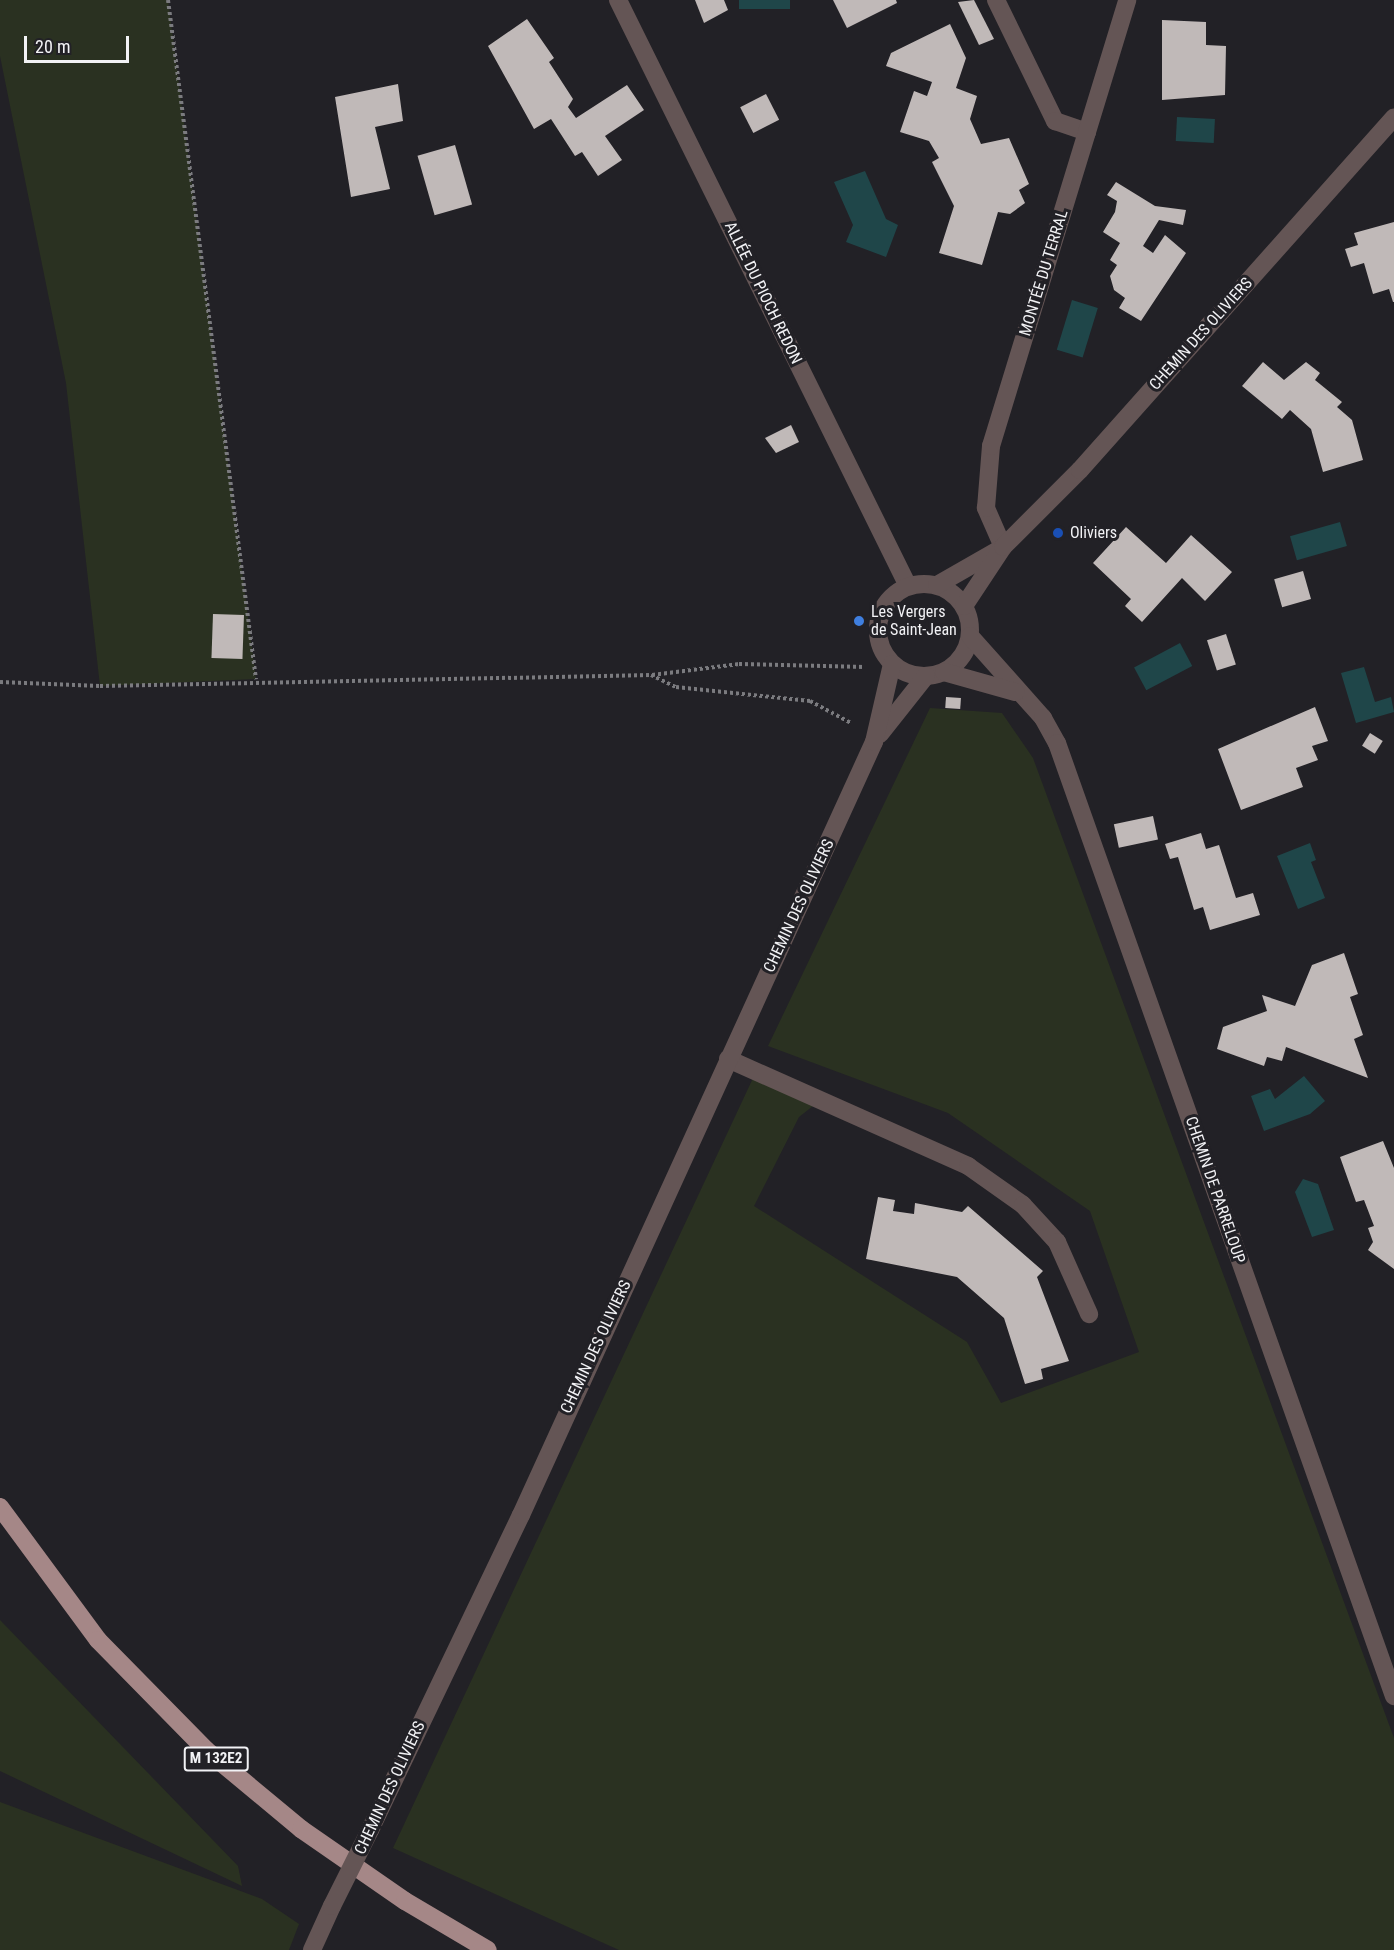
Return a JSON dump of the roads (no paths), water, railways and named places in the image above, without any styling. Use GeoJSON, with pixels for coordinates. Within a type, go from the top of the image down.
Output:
{"type":"FeatureCollection","features":[{"type":"Feature","properties":{"kind":"main road","name":"M 132E2"},"geometry":{"type":"LineString","coordinates":[[0,1507],[98,1640],[206,1750],[302,1829],[405,1902],[488,1950]]}},
{"type":"Feature","properties":{"kind":"street","name":"ALLÉE DU PIOCH REDON"},"geometry":{"type":"LineString","coordinates":[[618,0],[908,585]]}},
{"type":"Feature","properties":{"kind":"street"},"geometry":{"type":"LineString","coordinates":[[996,0],[1056,121],[1087,132]]}},
{"type":"Feature","properties":{"kind":"street","name":"MONTÉE DU TERRAL"},"geometry":{"type":"LineString","coordinates":[[1003,547],[986,508],[990,446],[1127,0]]}},
{"type":"Feature","properties":{"kind":"street","name":"CHEMIN DES OLIVIERS"},"geometry":{"type":"LineString","coordinates":[[964,606],[1003,547],[1088,461],[1394,117]]}},
{"type":"Feature","properties":{"kind":"street","name":"CHEMIN DES OLIVIERS"},"geometry":{"type":"LineString","coordinates":[[312,1950],[370,1830],[874,742],[889,660],[877,629],[879,615],[896,592],[908,585],[937,585],[1003,547]]}},
{"type":"Feature","properties":{"kind":"street"},"geometry":{"type":"LineString","coordinates":[[937,585],[964,606],[970,636]]}},
{"type":"Feature","properties":{"kind":"street","name":"CHEMIN DES OLIVIERS"},"geometry":{"type":"LineString","coordinates":[[874,742],[935,674],[961,657],[970,636]]}},
{"type":"Feature","properties":{"kind":"street","name":"CHEMIN DE PARRELOUP"},"geometry":{"type":"LineString","coordinates":[[970,636],[1020,693],[1057,743],[1394,1695]]}},
{"type":"Feature","properties":{"kind":"street"},"geometry":{"type":"LineString","coordinates":[[889,660],[935,674],[1020,693]]}},
{"type":"Feature","properties":{"kind":"street"},"geometry":{"type":"LineString","coordinates":[[728,1059],[968,1166],[1023,1205],[1058,1242],[1089,1314]]}},
{"type":"Feature","properties":{"kind":"water"},"geometry":{"type":"Polygon","coordinates":[[[739,0],[790,0],[790,9],[739,9],[739,0]]]}},
{"type":"Feature","properties":{"kind":"water"},"geometry":{"type":"Polygon","coordinates":[[[1177,117],[1215,119],[1214,143],[1176,141],[1177,117]]]}},
{"type":"Feature","properties":{"kind":"water"},"geometry":{"type":"Polygon","coordinates":[[[865,171],[886,219],[898,225],[886,257],[846,242],[853,225],[834,182],[865,171]]]}},
{"type":"Feature","properties":{"kind":"water"},"geometry":{"type":"Polygon","coordinates":[[[1072,300],[1098,308],[1083,358],[1057,350],[1072,300]]]}},
{"type":"Feature","properties":{"kind":"water"},"geometry":{"type":"Polygon","coordinates":[[[1340,522],[1347,546],[1297,560],[1290,536],[1340,522]]]}},
{"type":"Feature","properties":{"kind":"water"},"geometry":{"type":"Polygon","coordinates":[[[1180,643],[1192,666],[1146,690],[1134,667],[1180,643]]]}},
{"type":"Feature","properties":{"kind":"water"},"geometry":{"type":"Polygon","coordinates":[[[1364,667],[1375,702],[1391,697],[1394,712],[1356,723],[1341,673],[1364,667]]]}},
{"type":"Feature","properties":{"kind":"water"},"geometry":{"type":"Polygon","coordinates":[[[1310,843],[1316,860],[1311,862],[1325,898],[1298,909],[1277,856],[1310,843]]]}},
{"type":"Feature","properties":{"kind":"water"},"geometry":{"type":"Polygon","coordinates":[[[1304,1076],[1325,1101],[1310,1114],[1264,1131],[1251,1096],[1270,1089],[1275,1099],[1304,1076]]]}},
{"type":"Feature","properties":{"kind":"water"},"geometry":{"type":"Polygon","coordinates":[[[1303,1179],[1318,1184],[1334,1230],[1312,1237],[1295,1192],[1303,1179]]]}},
{"type":"Feature","properties":{"kind":"place","name":"Oliviers"},"geometry":{"type":"Point","coordinates":[1058,533]}},
{"type":"Feature","properties":{"kind":"place","name":"Les Vergers de Saint-Jean"},"geometry":{"type":"Point","coordinates":[859,621]}}]}
